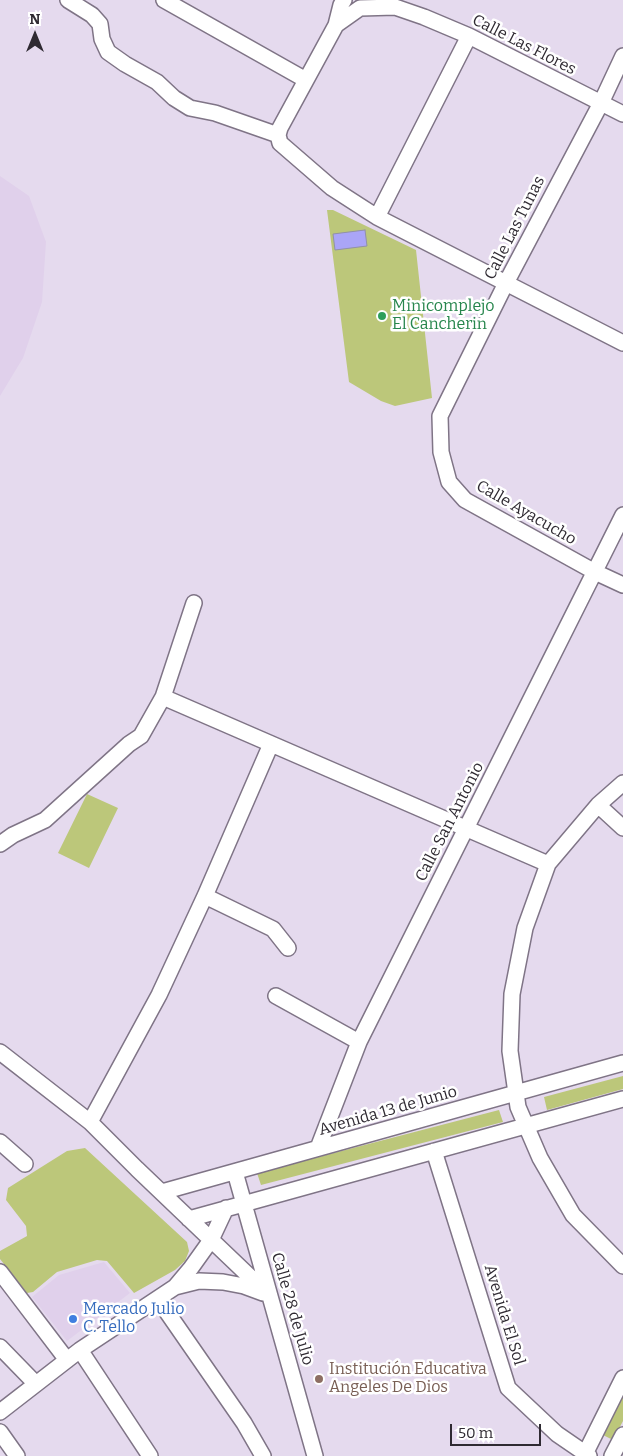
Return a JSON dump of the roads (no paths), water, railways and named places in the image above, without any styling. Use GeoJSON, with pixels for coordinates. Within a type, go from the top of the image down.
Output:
{"type":"FeatureCollection","features":[{"type":"Feature","properties":{"kind":"street"},"geometry":{"type":"LineString","coordinates":[[68,0],[92,15],[100,24],[102,39],[108,52],[157,82],[174,98],[190,108],[215,113],[279,139],[332,188],[377,217],[623,343]]}},
{"type":"Feature","properties":{"kind":"street"},"geometry":{"type":"LineString","coordinates":[[164,0],[306,80]]}},
{"type":"Feature","properties":{"kind":"street"},"geometry":{"type":"LineString","coordinates":[[336,25],[344,0]]}},
{"type":"Feature","properties":{"kind":"street"},"geometry":{"type":"LineString","coordinates":[[381,0],[395,7]]}},
{"type":"Feature","properties":{"kind":"street","name":"Calle Las Flores"},"geometry":{"type":"LineString","coordinates":[[279,139],[280,128],[336,25],[360,8],[395,7],[424,17],[469,36],[623,114]]}},
{"type":"Feature","properties":{"kind":"street"},"geometry":{"type":"LineString","coordinates":[[377,217],[469,36]]}},
{"type":"Feature","properties":{"kind":"street","name":"Calle Las Tunas"},"geometry":{"type":"LineString","coordinates":[[440,416],[542,213],[601,103],[623,56]]}},
{"type":"Feature","properties":{"kind":"street","name":"Calle Ayacucho"},"geometry":{"type":"LineString","coordinates":[[440,416],[441,452],[449,482],[465,500],[595,572],[623,585]]}},
{"type":"Feature","properties":{"kind":"street","name":"Calle San Antonio"},"geometry":{"type":"LineString","coordinates":[[318,1148],[359,1042],[623,515]]}},
{"type":"Feature","properties":{"kind":"street"},"geometry":{"type":"LineString","coordinates":[[0,844],[13,835],[45,820],[140,736],[163,697],[194,603]]}},
{"type":"Feature","properties":{"kind":"street"},"geometry":{"type":"LineString","coordinates":[[163,697],[548,864]]}},
{"type":"Feature","properties":{"kind":"street"},"geometry":{"type":"LineString","coordinates":[[90,1122],[159,995],[205,896],[271,744]]}},
{"type":"Feature","properties":{"kind":"street"},"geometry":{"type":"LineString","coordinates":[[623,783],[598,805],[548,864],[525,928],[512,994],[510,1051],[518,1107],[540,1158],[573,1214],[623,1266]]}},
{"type":"Feature","properties":{"kind":"street"},"geometry":{"type":"LineString","coordinates":[[598,805],[623,828]]}},
{"type":"Feature","properties":{"kind":"street"},"geometry":{"type":"LineString","coordinates":[[205,896],[273,929],[288,948]]}},
{"type":"Feature","properties":{"kind":"street"},"geometry":{"type":"LineString","coordinates":[[276,996],[359,1042]]}},
{"type":"Feature","properties":{"kind":"street"},"geometry":{"type":"LineString","coordinates":[[0,1052],[90,1122],[269,1295]]}},
{"type":"Feature","properties":{"kind":"street","name":"Avenida 13 de Junio"},"geometry":{"type":"LineString","coordinates":[[162,1192],[623,1063]]}},
{"type":"Feature","properties":{"kind":"street"},"geometry":{"type":"LineString","coordinates":[[189,1219],[623,1099]]}},
{"type":"Feature","properties":{"kind":"street"},"geometry":{"type":"LineString","coordinates":[[0,1142],[25,1164]]}},
{"type":"Feature","properties":{"kind":"street","name":"Avenida El Sol"},"geometry":{"type":"LineString","coordinates":[[434,1151],[508,1388],[557,1434],[586,1455]]}},
{"type":"Feature","properties":{"kind":"street","name":"Calle 28 de Julio"},"geometry":{"type":"LineString","coordinates":[[235,1172],[315,1456]]}},
{"type":"Feature","properties":{"kind":"street"},"geometry":{"type":"LineString","coordinates":[[0,1412],[80,1350],[175,1287],[211,1240],[226,1208]]}},
{"type":"Feature","properties":{"kind":"street"},"geometry":{"type":"LineString","coordinates":[[0,1272],[67,1360]]}},
{"type":"Feature","properties":{"kind":"street"},"geometry":{"type":"LineString","coordinates":[[175,1287],[199,1281],[223,1282],[244,1286],[269,1295]]}},
{"type":"Feature","properties":{"kind":"street"},"geometry":{"type":"LineString","coordinates":[[158,1299],[244,1423],[263,1456]]}},
{"type":"Feature","properties":{"kind":"street"},"geometry":{"type":"LineString","coordinates":[[0,1347],[36,1384]]}},
{"type":"Feature","properties":{"kind":"street"},"geometry":{"type":"LineString","coordinates":[[80,1350],[150,1456]]}},
{"type":"Feature","properties":{"kind":"street"},"geometry":{"type":"LineString","coordinates":[[586,1455],[623,1378]]}},
{"type":"Feature","properties":{"kind":"street"},"geometry":{"type":"LineString","coordinates":[[0,1432],[17,1456]]}},
{"type":"Feature","properties":{"kind":"street"},"geometry":{"type":"LineString","coordinates":[[612,1456],[623,1435]]}},
{"type":"Feature","properties":{"kind":"place","name":"Minicomplejo El Cancherin"},"geometry":{"type":"Point","coordinates":[382,316]}},
{"type":"Feature","properties":{"kind":"place","name":"Mercado Julio C. Tello"},"geometry":{"type":"Point","coordinates":[73,1319]}},
{"type":"Feature","properties":{"kind":"place","name":"Institución Educativa Angeles De Dios"},"geometry":{"type":"Point","coordinates":[319,1379]}}]}
